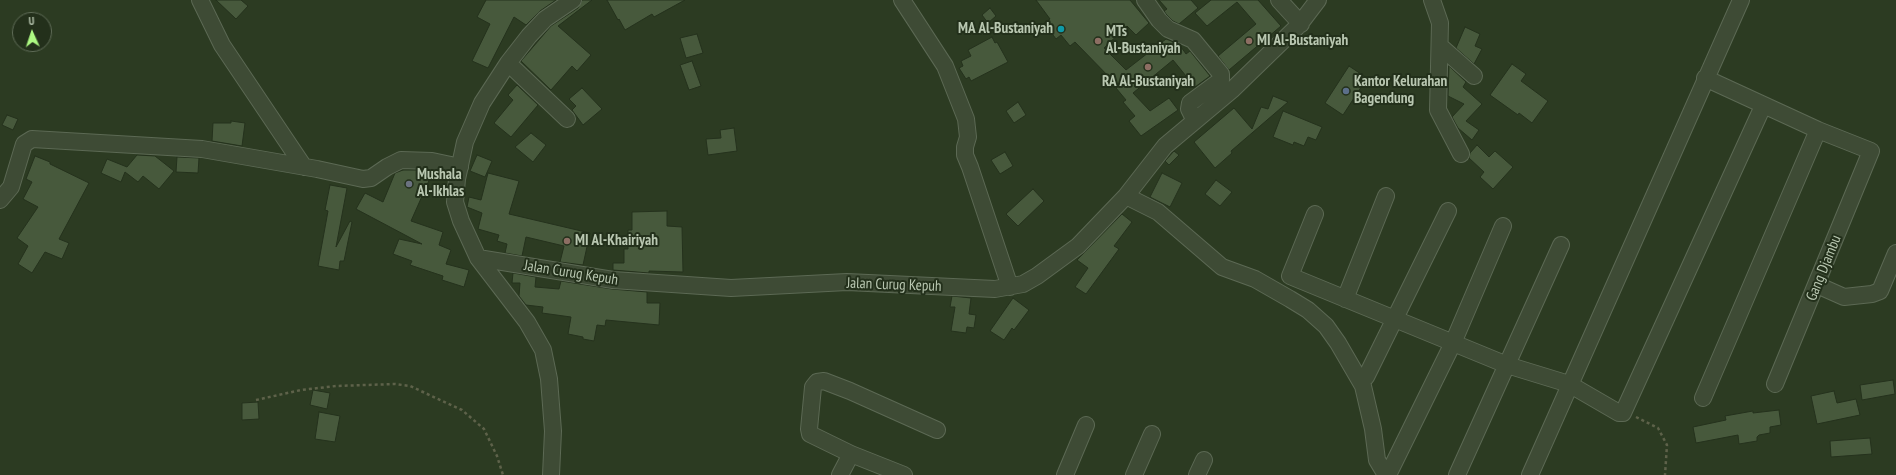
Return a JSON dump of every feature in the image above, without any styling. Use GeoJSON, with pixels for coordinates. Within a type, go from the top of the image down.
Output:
{"type":"FeatureCollection","features":[{"type":"Feature","properties":{"kind":"street"},"geometry":{"type":"LineString","coordinates":[[200,0],[222,45],[304,167]]}},
{"type":"Feature","properties":{"kind":"street"},"geometry":{"type":"LineString","coordinates":[[551,475],[553,431],[549,379],[543,350],[527,322],[478,258],[461,222],[455,202],[460,167],[466,142],[482,103],[508,63],[529,36],[545,19],[573,0]]}},
{"type":"Feature","properties":{"kind":"street"},"geometry":{"type":"LineString","coordinates":[[902,0],[945,66],[966,119],[968,136],[965,147],[965,155],[1010,287]]}},
{"type":"Feature","properties":{"kind":"street"},"geometry":{"type":"LineString","coordinates":[[1145,0],[1159,20],[1168,29],[1193,40],[1221,74],[1221,80],[1190,103],[1189,109],[1195,121]]}},
{"type":"Feature","properties":{"kind":"street"},"geometry":{"type":"LineString","coordinates":[[1279,0],[1301,24]]}},
{"type":"Feature","properties":{"kind":"street","name":"Jalan Curug Kepuh"},"geometry":{"type":"LineString","coordinates":[[478,258],[613,280],[731,288],[847,282],[995,289],[1023,284],[1037,276],[1078,246],[1126,196],[1165,146],[1234,89],[1301,24],[1318,0]]}},
{"type":"Feature","properties":{"kind":"street"},"geometry":{"type":"LineString","coordinates":[[1432,0],[1440,23],[1438,110],[1461,154]]}},
{"type":"Feature","properties":{"kind":"street"},"geometry":{"type":"LineString","coordinates":[[1530,475],[1740,0]]}},
{"type":"Feature","properties":{"kind":"street"},"geometry":{"type":"LineString","coordinates":[[1440,46],[1474,76]]}},
{"type":"Feature","properties":{"kind":"street"},"geometry":{"type":"LineString","coordinates":[[508,63],[567,119]]}},
{"type":"Feature","properties":{"kind":"street"},"geometry":{"type":"LineString","coordinates":[[1703,398],[1818,130],[1705,78]]}},
{"type":"Feature","properties":{"kind":"street"},"geometry":{"type":"LineString","coordinates":[[1315,214],[1290,276],[1506,365],[1569,384],[1619,413],[1624,413],[1763,106]]}},
{"type":"Feature","properties":{"kind":"street","name":"Gang Djambu"},"geometry":{"type":"LineString","coordinates":[[1775,384],[1872,151],[1818,130]]}},
{"type":"Feature","properties":{"kind":"street"},"geometry":{"type":"LineString","coordinates":[[0,200],[11,187],[24,144],[32,139],[202,149],[363,179],[371,178],[401,160],[432,161],[460,167]]}},
{"type":"Feature","properties":{"kind":"street"},"geometry":{"type":"LineString","coordinates":[[1126,196],[1158,212],[1222,267],[1255,279],[1308,310],[1326,326],[1338,343],[1363,386],[1373,429],[1377,460],[1387,475],[1453,344],[1504,226]]}},
{"type":"Feature","properties":{"kind":"street"},"geometry":{"type":"LineString","coordinates":[[1345,299],[1386,196]]}},
{"type":"Feature","properties":{"kind":"street"},"geometry":{"type":"LineString","coordinates":[[1366,377],[1396,320],[1448,211]]}},
{"type":"Feature","properties":{"kind":"street"},"geometry":{"type":"LineString","coordinates":[[1457,475],[1561,245]]}},
{"type":"Feature","properties":{"kind":"street"},"geometry":{"type":"LineString","coordinates":[[1817,285],[1844,297],[1872,294],[1880,290],[1896,253]]}},
{"type":"Feature","properties":{"kind":"street"},"geometry":{"type":"LineString","coordinates":[[904,475],[851,454],[810,434],[809,429],[813,387],[817,382],[824,381],[937,430]]}},
{"type":"Feature","properties":{"kind":"street"},"geometry":{"type":"LineString","coordinates":[[1065,475],[1086,425]]}},
{"type":"Feature","properties":{"kind":"street"},"geometry":{"type":"LineString","coordinates":[[1134,475],[1152,434]]}},
{"type":"Feature","properties":{"kind":"street"},"geometry":{"type":"LineString","coordinates":[[840,475],[851,454]]}},
{"type":"Feature","properties":{"kind":"street"},"geometry":{"type":"LineString","coordinates":[[1197,475],[1204,460]]}},
{"type":"Feature","properties":{"kind":"path"},"geometry":{"type":"LineString","coordinates":[[256,400],[300,390],[336,386],[395,384],[410,386],[462,410],[484,429],[497,456],[503,475]]}},
{"type":"Feature","properties":{"kind":"path"},"geometry":{"type":"LineString","coordinates":[[1625,411],[1658,428],[1667,445],[1665,475]]}},
{"type":"Feature","properties":{"kind":"building"},"geometry":{"type":"Polygon","coordinates":[[[216,0],[241,0],[248,6],[236,19],[216,0]]]}},
{"type":"Feature","properties":{"kind":"building"},"geometry":{"type":"Polygon","coordinates":[[[486,0],[556,0],[540,11],[526,25],[514,17],[488,68],[472,61],[490,24],[477,17],[486,0]]]}},
{"type":"Feature","properties":{"kind":"building"},"geometry":{"type":"Polygon","coordinates":[[[582,0],[592,0],[558,26],[591,55],[577,71],[572,66],[551,90],[521,61],[551,26],[578,8],[582,0]]]}},
{"type":"Feature","properties":{"kind":"building"},"geometry":{"type":"Polygon","coordinates":[[[607,0],[685,0],[654,17],[652,14],[625,30],[607,0]]]}},
{"type":"Feature","properties":{"kind":"building"},"geometry":{"type":"Polygon","coordinates":[[[1036,0],[1130,0],[1149,23],[1136,35],[1127,26],[1104,48],[1126,70],[1166,39],[1179,44],[1186,54],[1190,51],[1210,76],[1195,87],[1173,60],[1133,93],[1150,111],[1169,98],[1178,110],[1141,136],[1129,121],[1135,116],[1123,102],[1126,100],[1111,82],[1113,81],[1075,42],[1070,46],[1061,35],[1056,39],[1044,23],[1050,19],[1036,0]]]}},
{"type":"Feature","properties":{"kind":"building"},"geometry":{"type":"Polygon","coordinates":[[[1159,0],[1191,0],[1198,8],[1179,24],[1173,21],[1166,14],[1164,11],[1167,9],[1159,0]]]}},
{"type":"Feature","properties":{"kind":"building","name":"MI Al-Bustaniyah"},"geometry":{"type":"Polygon","coordinates":[[[1211,0],[1258,0],[1281,26],[1229,70],[1218,56],[1256,24],[1237,2],[1207,26],[1195,13],[1211,0]]]}},
{"type":"Feature","properties":{"kind":"building"},"geometry":{"type":"Polygon","coordinates":[[[990,8],[996,16],[988,23],[982,15],[990,8]]]}},
{"type":"Feature","properties":{"kind":"building"},"geometry":{"type":"Polygon","coordinates":[[[1465,27],[1480,34],[1475,46],[1482,49],[1474,64],[1456,48],[1465,27]]]}},
{"type":"Feature","properties":{"kind":"building"},"geometry":{"type":"Polygon","coordinates":[[[697,34],[703,53],[686,58],[680,38],[697,34]]]}},
{"type":"Feature","properties":{"kind":"building"},"geometry":{"type":"Polygon","coordinates":[[[992,37],[995,43],[997,42],[1008,62],[971,81],[969,77],[966,79],[959,68],[963,66],[961,61],[971,56],[968,50],[992,37]]]}},
{"type":"Feature","properties":{"kind":"building"},"geometry":{"type":"Polygon","coordinates":[[[692,61],[701,86],[689,90],[680,65],[692,61]]]}},
{"type":"Feature","properties":{"kind":"building"},"geometry":{"type":"Polygon","coordinates":[[[1512,64],[1526,74],[1521,81],[1548,101],[1532,123],[1490,95],[1512,64]]]}},
{"type":"Feature","properties":{"kind":"building","name":"Kantor Kelurahan Bagendung"},"geometry":{"type":"Polygon","coordinates":[[[1349,66],[1367,78],[1343,115],[1325,103],[1349,66]]]}},
{"type":"Feature","properties":{"kind":"building"},"geometry":{"type":"Polygon","coordinates":[[[1449,66],[1466,82],[1463,87],[1482,104],[1466,121],[1479,130],[1472,140],[1458,128],[1452,117],[1464,104],[1448,96],[1449,66]]]}},
{"type":"Feature","properties":{"kind":"building"},"geometry":{"type":"Polygon","coordinates":[[[517,85],[538,105],[511,137],[494,123],[513,100],[508,95],[517,85]]]}},
{"type":"Feature","properties":{"kind":"building"},"geometry":{"type":"Polygon","coordinates":[[[582,88],[602,109],[583,125],[572,110],[576,106],[569,99],[582,88]]]}},
{"type":"Feature","properties":{"kind":"building"},"geometry":{"type":"Polygon","coordinates":[[[1273,96],[1288,102],[1231,151],[1232,153],[1215,168],[1194,142],[1234,108],[1252,129],[1261,107],[1268,109],[1273,96]]]}},
{"type":"Feature","properties":{"kind":"building"},"geometry":{"type":"Polygon","coordinates":[[[1018,102],[1026,115],[1014,123],[1006,111],[1018,102]]]}},
{"type":"Feature","properties":{"kind":"building"},"geometry":{"type":"Polygon","coordinates":[[[1283,111],[1322,127],[1316,140],[1308,137],[1304,146],[1294,142],[1293,145],[1273,137],[1283,111]]]}},
{"type":"Feature","properties":{"kind":"building"},"geometry":{"type":"Polygon","coordinates":[[[7,115],[18,119],[13,130],[2,125],[7,115]]]}},
{"type":"Feature","properties":{"kind":"building"},"geometry":{"type":"Polygon","coordinates":[[[231,121],[245,123],[242,146],[212,141],[213,123],[231,123],[231,121]]]}},
{"type":"Feature","properties":{"kind":"building"},"geometry":{"type":"Polygon","coordinates":[[[734,128],[737,151],[708,155],[706,139],[721,138],[720,130],[734,128]]]}},
{"type":"Feature","properties":{"kind":"building"},"geometry":{"type":"Polygon","coordinates":[[[531,133],[546,145],[533,162],[515,147],[531,133]]]}},
{"type":"Feature","properties":{"kind":"building"},"geometry":{"type":"Polygon","coordinates":[[[1477,145],[1489,157],[1495,151],[1513,167],[1493,189],[1480,177],[1484,172],[1469,158],[1470,153],[1477,145]]]}},
{"type":"Feature","properties":{"kind":"building"},"geometry":{"type":"Polygon","coordinates":[[[1174,151],[1179,155],[1169,165],[1165,161],[1174,151]]]}},
{"type":"Feature","properties":{"kind":"building"},"geometry":{"type":"Polygon","coordinates":[[[1005,152],[1013,166],[1000,174],[991,160],[1005,152]]]}},
{"type":"Feature","properties":{"kind":"building"},"geometry":{"type":"Polygon","coordinates":[[[137,155],[155,156],[174,171],[159,189],[143,176],[138,182],[125,172],[121,182],[101,173],[107,159],[127,167],[137,155]]]}},
{"type":"Feature","properties":{"kind":"building"},"geometry":{"type":"Polygon","coordinates":[[[477,155],[492,161],[485,177],[470,171],[477,155]]]}},
{"type":"Feature","properties":{"kind":"building"},"geometry":{"type":"Polygon","coordinates":[[[35,156],[50,162],[50,164],[89,183],[59,239],[69,243],[62,259],[45,252],[32,273],[18,264],[28,246],[17,238],[38,207],[23,199],[32,182],[26,179],[35,156]]]}},
{"type":"Feature","properties":{"kind":"building"},"geometry":{"type":"Polygon","coordinates":[[[177,157],[199,158],[198,173],[176,172],[177,157]]]}},
{"type":"Feature","properties":{"kind":"building"},"geometry":{"type":"Polygon","coordinates":[[[403,170],[418,170],[431,176],[411,221],[443,232],[439,245],[451,250],[446,264],[469,270],[464,287],[442,280],[443,276],[410,265],[412,261],[393,254],[399,239],[422,244],[356,209],[365,193],[383,202],[395,173],[403,170]]]}},
{"type":"Feature","properties":{"kind":"building"},"geometry":{"type":"Polygon","coordinates":[[[488,173],[519,181],[509,214],[590,233],[583,265],[560,262],[564,246],[526,237],[522,256],[505,253],[507,244],[497,241],[499,235],[478,229],[482,213],[467,207],[469,197],[481,200],[488,173]]]}},
{"type":"Feature","properties":{"kind":"building"},"geometry":{"type":"Polygon","coordinates":[[[1162,173],[1182,183],[1170,207],[1150,197],[1162,173]]]}},
{"type":"Feature","properties":{"kind":"building"},"geometry":{"type":"Polygon","coordinates":[[[1216,180],[1232,192],[1220,206],[1205,194],[1216,180]]]}},
{"type":"Feature","properties":{"kind":"building"},"geometry":{"type":"Polygon","coordinates":[[[330,185],[347,188],[336,247],[350,221],[352,222],[344,261],[340,261],[339,270],[318,266],[328,211],[325,210],[330,185]]]}},
{"type":"Feature","properties":{"kind":"building"},"geometry":{"type":"Polygon","coordinates":[[[1033,189],[1044,201],[1018,226],[1006,214],[1033,189]]]}},
{"type":"Feature","properties":{"kind":"building"},"geometry":{"type":"Polygon","coordinates":[[[667,211],[667,226],[682,227],[683,272],[649,271],[649,273],[613,270],[613,263],[624,263],[624,249],[628,249],[628,230],[632,230],[632,212],[667,211]]]}},
{"type":"Feature","properties":{"kind":"building"},"geometry":{"type":"Polygon","coordinates":[[[1122,214],[1132,222],[1114,246],[1119,249],[1086,294],[1075,287],[1088,268],[1077,260],[1122,214]]]}},
{"type":"Feature","properties":{"kind":"building"},"geometry":{"type":"Polygon","coordinates":[[[513,273],[536,277],[535,287],[559,289],[561,281],[612,289],[647,292],[647,303],[660,303],[659,325],[606,320],[605,326],[597,325],[594,341],[568,334],[571,317],[542,313],[543,307],[526,305],[519,296],[520,283],[512,283],[513,273]]]}},
{"type":"Feature","properties":{"kind":"building"},"geometry":{"type":"Polygon","coordinates":[[[952,296],[971,298],[969,314],[976,315],[974,328],[967,327],[966,333],[951,331],[955,307],[950,307],[952,296]]]}},
{"type":"Feature","properties":{"kind":"building"},"geometry":{"type":"Polygon","coordinates":[[[1013,298],[1029,310],[1014,330],[1012,328],[1004,340],[990,331],[1013,298]]]}},
{"type":"Feature","properties":{"kind":"building"},"geometry":{"type":"Polygon","coordinates":[[[1893,380],[1895,394],[1862,400],[1860,385],[1893,380]]]}},
{"type":"Feature","properties":{"kind":"building"},"geometry":{"type":"Polygon","coordinates":[[[313,390],[330,393],[327,409],[310,405],[313,390]]]}},
{"type":"Feature","properties":{"kind":"building"},"geometry":{"type":"Polygon","coordinates":[[[1834,391],[1837,403],[1856,399],[1860,415],[1817,424],[1811,396],[1834,391]]]}},
{"type":"Feature","properties":{"kind":"building"},"geometry":{"type":"Polygon","coordinates":[[[258,402],[259,419],[242,420],[242,403],[258,402]]]}},
{"type":"Feature","properties":{"kind":"building"},"geometry":{"type":"Polygon","coordinates":[[[1779,410],[1781,425],[1770,427],[1770,433],[1759,435],[1757,437],[1757,441],[1739,444],[1738,435],[1696,443],[1693,427],[1726,420],[1725,416],[1753,411],[1753,413],[1779,410]]]}},
{"type":"Feature","properties":{"kind":"building"},"geometry":{"type":"Polygon","coordinates":[[[319,412],[340,416],[335,442],[315,439],[319,412]]]}},
{"type":"Feature","properties":{"kind":"building"},"geometry":{"type":"Polygon","coordinates":[[[1870,438],[1872,454],[1831,457],[1830,441],[1870,438]]]}},
{"type":"Feature","properties":{"kind":"place","name":"MA Al-Bustaniyah"},"geometry":{"type":"Point","coordinates":[1061,29]}},
{"type":"Feature","properties":{"kind":"place","name":"MTs Al-Bustaniyah"},"geometry":{"type":"Point","coordinates":[1098,41]}},
{"type":"Feature","properties":{"kind":"place","name":"MI Al-Bustaniyah"},"geometry":{"type":"Point","coordinates":[1249,41]}},
{"type":"Feature","properties":{"kind":"place","name":"RA Al-Bustaniyah"},"geometry":{"type":"Point","coordinates":[1148,67]}},
{"type":"Feature","properties":{"kind":"place","name":"Kantor Kelurahan Bagendung"},"geometry":{"type":"Point","coordinates":[1346,91]}},
{"type":"Feature","properties":{"kind":"place","name":"Mushala Al-Ikhlas"},"geometry":{"type":"Point","coordinates":[409,184]}},
{"type":"Feature","properties":{"kind":"place","name":"MI Al-Khairiyah"},"geometry":{"type":"Point","coordinates":[567,241]}}]}
